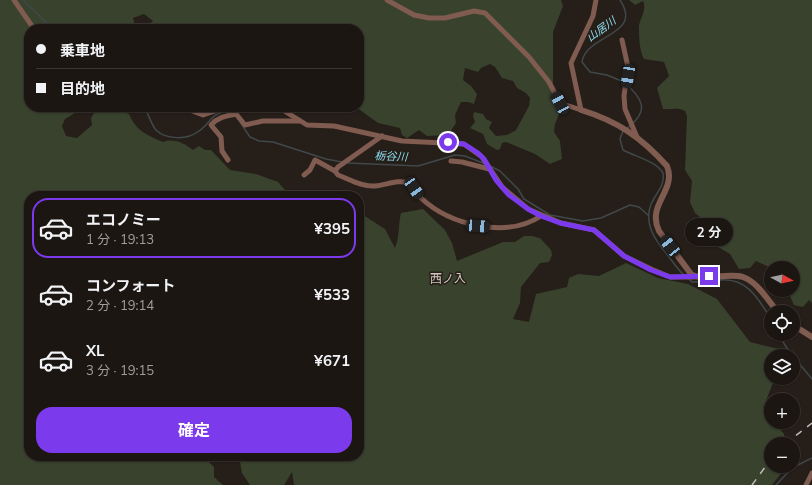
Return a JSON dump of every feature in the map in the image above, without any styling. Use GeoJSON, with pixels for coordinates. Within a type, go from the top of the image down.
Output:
{"type":"FeatureCollection","features":[{"type":"Feature","properties":{"kind":"street"},"geometry":{"type":"LineString","coordinates":[[14,0],[31,24]]}},
{"type":"Feature","properties":{"kind":"street"},"geometry":{"type":"LineString","coordinates":[[387,0],[414,15],[429,18],[445,18],[474,10],[485,12],[529,57],[549,82],[560,103],[607,118],[637,137],[667,166],[670,183],[658,204],[655,215],[656,224],[664,238],[694,277]]}},
{"type":"Feature","properties":{"kind":"street"},"geometry":{"type":"LineString","coordinates":[[581,110],[571,63],[593,16],[596,0]]}},
{"type":"Feature","properties":{"kind":"street"},"geometry":{"type":"LineString","coordinates":[[622,40],[628,67],[624,96],[625,109],[637,137]]}},
{"type":"Feature","properties":{"kind":"street"},"geometry":{"type":"LineString","coordinates":[[195,112],[203,115],[212,112]]}},
{"type":"Feature","properties":{"kind":"street"},"geometry":{"type":"LineString","coordinates":[[286,112],[307,125],[334,126],[419,142],[448,142],[464,144],[482,156],[489,169],[509,195],[528,209],[541,216],[560,223],[594,230],[624,256],[651,270],[670,277],[735,275],[742,277],[757,286],[772,305]]}},
{"type":"Feature","properties":{"kind":"street"},"geometry":{"type":"LineString","coordinates":[[228,160],[222,151],[221,138],[212,125],[216,120],[236,114],[245,125],[263,121],[300,121]]}},
{"type":"Feature","properties":{"kind":"street"},"geometry":{"type":"LineString","coordinates":[[335,171],[338,167],[382,136]]}},
{"type":"Feature","properties":{"kind":"street"},"geometry":{"type":"LineString","coordinates":[[304,175],[310,170],[315,160],[335,171],[338,175],[363,185],[373,186],[396,182],[410,183],[420,197],[432,206],[460,220],[478,226],[515,227],[528,223],[541,216]]}},
{"type":"Feature","properties":{"kind":"street"},"geometry":{"type":"LineString","coordinates":[[452,161],[489,169]]}},
{"type":"Feature","properties":{"kind":"street"},"geometry":{"type":"LineString","coordinates":[[800,329],[812,337]]}},
{"type":"Feature","properties":{"kind":"street"},"geometry":{"type":"LineString","coordinates":[[806,485],[812,473]]}},
{"type":"Feature","properties":{"kind":"green space"},"geometry":{"type":"Polygon","coordinates":[[[0,0],[561,0],[563,6],[553,32],[553,97],[560,112],[555,124],[554,132],[560,141],[562,159],[550,164],[535,154],[506,142],[502,143],[500,149],[497,150],[487,144],[483,134],[470,128],[475,122],[473,116],[474,112],[483,114],[486,119],[492,122],[489,128],[496,136],[507,135],[516,130],[529,106],[530,98],[526,93],[517,88],[513,81],[502,78],[495,67],[490,64],[481,68],[478,72],[465,68],[463,80],[471,86],[477,94],[474,104],[461,102],[455,115],[456,123],[448,135],[427,136],[419,130],[407,138],[402,135],[400,128],[378,123],[363,112],[364,24],[149,24],[153,21],[144,14],[133,18],[135,24],[24,24],[24,112],[76,112],[65,119],[62,126],[66,136],[77,138],[92,125],[91,118],[95,112],[124,112],[129,114],[135,125],[152,137],[163,142],[179,142],[193,150],[199,146],[205,150],[211,150],[230,170],[256,174],[278,182],[286,191],[24,191],[24,461],[208,461],[214,467],[214,477],[223,485],[0,485],[0,0]]]}},
{"type":"Feature","properties":{"kind":"green space"},"geometry":{"type":"Polygon","coordinates":[[[629,0],[812,0],[812,303],[809,300],[803,307],[800,305],[794,305],[790,297],[800,297],[800,261],[764,261],[764,265],[756,261],[750,268],[739,269],[730,254],[710,240],[700,217],[695,213],[690,202],[692,181],[685,170],[687,116],[685,111],[682,110],[663,109],[657,88],[669,76],[664,62],[644,59],[642,55],[639,38],[639,26],[644,11],[644,4],[643,1],[635,5],[629,0]]]}},
{"type":"Feature","properties":{"kind":"green space"},"geometry":{"type":"Polygon","coordinates":[[[423,209],[445,230],[452,243],[457,261],[503,242],[515,242],[524,236],[540,238],[551,250],[552,255],[549,262],[540,263],[521,287],[520,303],[513,319],[529,322],[536,294],[567,287],[569,278],[578,274],[599,276],[626,263],[658,278],[688,284],[717,299],[750,342],[779,349],[764,349],[764,385],[772,385],[769,393],[764,393],[764,429],[780,429],[784,434],[784,437],[764,437],[764,473],[781,473],[772,485],[294,485],[292,472],[284,485],[250,485],[242,473],[240,461],[364,461],[364,216],[385,229],[395,248],[398,239],[401,213],[423,209]]]}},
{"type":"Feature","properties":{"kind":"waterway","name":"栃谷川"},"geometry":{"type":"LineString","coordinates":[[23,0],[48,24]]}},
{"type":"Feature","properties":{"kind":"waterway","name":"山居川"},"geometry":{"type":"LineString","coordinates":[[620,0],[625,12],[625,21],[620,28],[593,46],[586,53],[582,62],[590,72],[607,75],[624,82]]}},
{"type":"Feature","properties":{"kind":"waterway","name":"山居川"},"geometry":{"type":"LineString","coordinates":[[626,129],[638,118],[642,107],[638,97],[627,85]]}},
{"type":"Feature","properties":{"kind":"waterway","name":"栃谷川"},"geometry":{"type":"LineString","coordinates":[[147,112],[156,130],[165,136],[177,138],[194,134],[203,128],[214,116],[223,112]]}},
{"type":"Feature","properties":{"kind":"waterway","name":"栃谷川"},"geometry":{"type":"LineString","coordinates":[[240,122],[250,137],[259,141],[273,142],[326,159],[342,162]]}},
{"type":"Feature","properties":{"kind":"waterway","name":"山居川"},"geometry":{"type":"LineString","coordinates":[[623,131],[620,139],[623,150],[651,162],[663,173],[663,182],[651,204],[649,212],[650,226],[655,239],[685,276]]}},
{"type":"Feature","properties":{"kind":"waterway","name":"栃谷川"},"geometry":{"type":"LineString","coordinates":[[348,163],[418,166],[455,155],[465,156],[483,163]]}},
{"type":"Feature","properties":{"kind":"waterway","name":"栃谷川"},"geometry":{"type":"LineString","coordinates":[[490,166],[500,171],[518,189],[524,199],[550,215],[583,221],[601,218],[630,205],[639,207],[648,215]]}},
{"type":"Feature","properties":{"kind":"waterway"},"geometry":{"type":"LineString","coordinates":[[688,278],[692,282],[720,280],[738,282],[751,291],[764,308]]}},
{"type":"Feature","properties":{"kind":"waterway"},"geometry":{"type":"LineString","coordinates":[[782,341],[788,349]]}},
{"type":"Feature","properties":{"kind":"waterway"},"geometry":{"type":"LineString","coordinates":[[800,364],[812,379]]}},
{"type":"Feature","properties":{"kind":"waterway"},"geometry":{"type":"LineString","coordinates":[[776,485],[792,468],[812,458]]}},
{"type":"Feature","properties":{"kind":"railway"},"geometry":{"type":"LineString","coordinates":[[794,437],[812,423]]}},
{"type":"Feature","properties":{"kind":"railway"},"geometry":{"type":"LineString","coordinates":[[752,485],[764,469]]}},
{"type":"Feature","properties":{"kind":"district","name":"西ノ入"},"geometry":{"type":"Point","coordinates":[448,278]}},
{"type":"Feature","properties":{"kind":"route"},"geometry":{"type":"LineString","coordinates":[[448,142],[464,144],[482,156],[496,180],[509,195],[528,209],[541,216],[560,223],[594,230],[624,256],[651,270],[670,277],[681,278],[709,276]]}}]}
